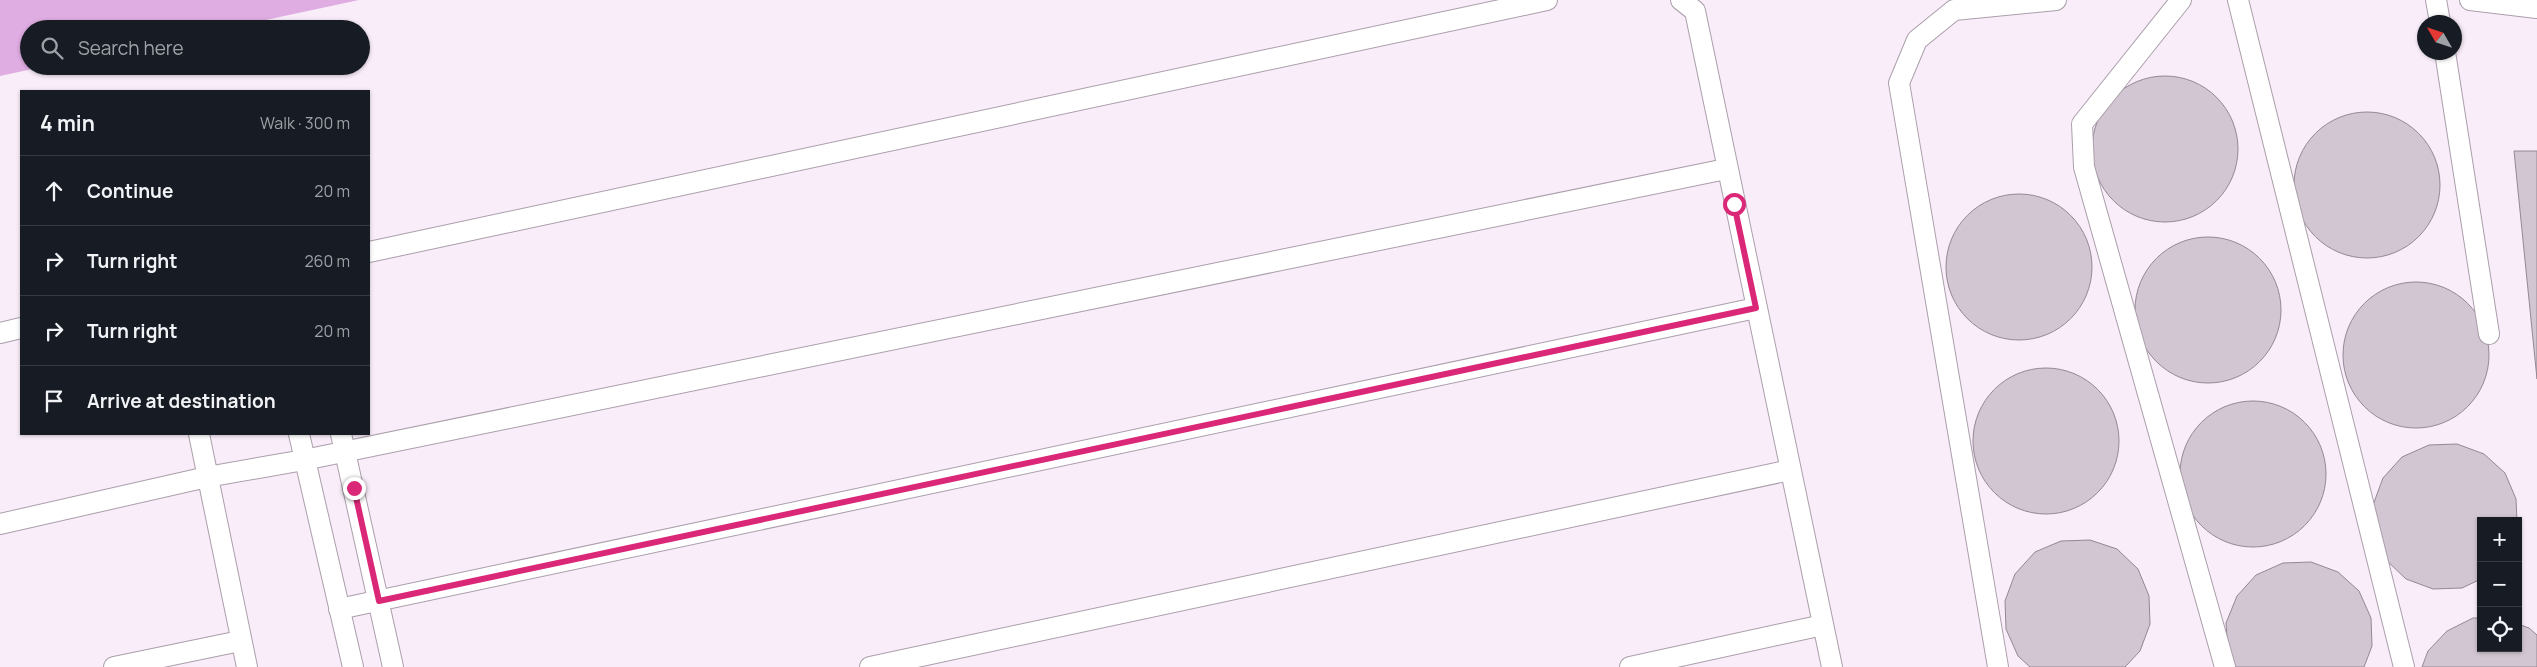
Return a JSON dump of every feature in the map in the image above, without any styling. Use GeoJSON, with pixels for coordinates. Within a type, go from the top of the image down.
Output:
{"type":"FeatureCollection","features":[{"type":"Feature","properties":{"kind":"lane"},"geometry":{"type":"LineString","coordinates":[[370,252],[1547,0]]}},
{"type":"Feature","properties":{"kind":"lane"},"geometry":{"type":"LineString","coordinates":[[1681,0],[1695,11],[1726,169],[1832,667]]}},
{"type":"Feature","properties":{"kind":"lane"},"geometry":{"type":"LineString","coordinates":[[1998,667],[1899,83],[1917,40],[1954,10],[2056,0]]}},
{"type":"Feature","properties":{"kind":"lane"},"geometry":{"type":"LineString","coordinates":[[2181,0],[2082,124],[2084,167],[2225,667]]}},
{"type":"Feature","properties":{"kind":"lane"},"geometry":{"type":"LineString","coordinates":[[2238,0],[2404,667]]}},
{"type":"Feature","properties":{"kind":"lane"},"geometry":{"type":"LineString","coordinates":[[2436,0],[2439,15]]}},
{"type":"Feature","properties":{"kind":"lane"},"geometry":{"type":"LineString","coordinates":[[2470,0],[2537,8]]}},
{"type":"Feature","properties":{"kind":"lane"},"geometry":{"type":"LineString","coordinates":[[2446,60],[2489,334]]}},
{"type":"Feature","properties":{"kind":"lane"},"geometry":{"type":"LineString","coordinates":[[0,524],[207,477],[304,460],[343,442],[1726,169]]}},
{"type":"Feature","properties":{"kind":"lane"},"geometry":{"type":"LineString","coordinates":[[339,609],[1756,308]]}},
{"type":"Feature","properties":{"kind":"lane"},"geometry":{"type":"LineString","coordinates":[[0,333],[20,328]]}},
{"type":"Feature","properties":{"kind":"lane"},"geometry":{"type":"LineString","coordinates":[[199,435],[240,641],[247,667]]}},
{"type":"Feature","properties":{"kind":"lane"},"geometry":{"type":"LineString","coordinates":[[299,435],[353,667]]}},
{"type":"Feature","properties":{"kind":"lane"},"geometry":{"type":"LineString","coordinates":[[343,442],[394,667]]}},
{"type":"Feature","properties":{"kind":"lane"},"geometry":{"type":"LineString","coordinates":[[870,667],[1790,470]]}},
{"type":"Feature","properties":{"kind":"lane"},"geometry":{"type":"LineString","coordinates":[[1630,667],[1823,625]]}},
{"type":"Feature","properties":{"kind":"lane"},"geometry":{"type":"LineString","coordinates":[[114,667],[240,641]]}},
{"type":"Feature","properties":{"kind":"shaded area"},"geometry":{"type":"Polygon","coordinates":[[[0,0],[359,0],[265,20],[20,20],[20,72],[0,76],[0,0]]]}},
{"type":"Feature","properties":{"kind":"building"},"geometry":{"type":"Polygon","coordinates":[[[2165,76],[2193,82],[2216,98],[2232,121],[2238,149],[2232,177],[2216,200],[2193,216],[2165,222],[2137,216],[2114,200],[2098,177],[2092,149],[2098,121],[2114,98],[2137,82],[2165,76]]]}},
{"type":"Feature","properties":{"kind":"building"},"geometry":{"type":"Polygon","coordinates":[[[2367,112],[2395,118],[2418,134],[2434,157],[2440,185],[2434,213],[2418,236],[2395,252],[2367,258],[2339,252],[2316,236],[2300,213],[2294,185],[2300,157],[2316,134],[2339,118],[2367,112]]]}},
{"type":"Feature","properties":{"kind":"building"},"geometry":{"type":"Polygon","coordinates":[[[2514,151],[2537,151],[2537,379],[2514,151]]]}},
{"type":"Feature","properties":{"kind":"building"},"geometry":{"type":"Polygon","coordinates":[[[2019,194],[2047,200],[2070,216],[2086,239],[2092,267],[2086,295],[2070,318],[2047,334],[2019,340],[1991,334],[1968,318],[1952,295],[1946,267],[1952,239],[1968,216],[1991,200],[2019,194]]]}},
{"type":"Feature","properties":{"kind":"building"},"geometry":{"type":"Polygon","coordinates":[[[2208,237],[2236,243],[2259,259],[2275,282],[2281,310],[2275,338],[2259,361],[2236,377],[2208,383],[2180,377],[2157,361],[2141,338],[2135,310],[2141,282],[2157,259],[2180,243],[2208,237]]]}},
{"type":"Feature","properties":{"kind":"building"},"geometry":{"type":"Polygon","coordinates":[[[2416,282],[2444,288],[2467,304],[2483,327],[2489,355],[2483,383],[2467,406],[2444,422],[2416,428],[2388,422],[2365,406],[2349,383],[2343,355],[2349,327],[2365,304],[2388,288],[2416,282]]]}},
{"type":"Feature","properties":{"kind":"building"},"geometry":{"type":"Polygon","coordinates":[[[2046,368],[2074,374],[2097,390],[2113,413],[2119,441],[2113,469],[2097,492],[2074,508],[2046,514],[2018,508],[1995,492],[1979,469],[1973,441],[1979,413],[1995,390],[2018,374],[2046,368]]]}},
{"type":"Feature","properties":{"kind":"building"},"geometry":{"type":"Polygon","coordinates":[[[2253,401],[2281,407],[2304,423],[2320,446],[2326,474],[2320,502],[2304,525],[2281,541],[2253,547],[2225,541],[2202,525],[2186,502],[2180,474],[2186,446],[2202,423],[2225,407],[2253,401]]]}},
{"type":"Feature","properties":{"kind":"building"},"geometry":{"type":"Polygon","coordinates":[[[2457,444],[2484,454],[2505,473],[2516,499],[2517,517],[2477,517],[2477,581],[2462,588],[2433,589],[2406,579],[2385,559],[2373,505],[2383,478],[2402,457],[2429,445],[2457,444]]]}},
{"type":"Feature","properties":{"kind":"building"},"geometry":{"type":"Polygon","coordinates":[[[2090,540],[2117,549],[2138,569],[2149,596],[2150,624],[2140,651],[2125,667],[2030,667],[2018,656],[2006,629],[2005,601],[2015,574],[2035,552],[2061,541],[2090,540]]]}},
{"type":"Feature","properties":{"kind":"building"},"geometry":{"type":"Polygon","coordinates":[[[2311,562],[2338,572],[2359,591],[2371,618],[2372,646],[2364,667],[2235,667],[2228,651],[2226,623],[2237,596],[2256,575],[2283,563],[2311,562]]]}},
{"type":"Feature","properties":{"kind":"building"},"geometry":{"type":"Polygon","coordinates":[[[2473,618],[2477,618],[2477,652],[2522,652],[2522,625],[2529,628],[2537,635],[2537,667],[2422,667],[2428,651],[2447,631],[2473,618]]]}},
{"type":"Feature","properties":{"kind":"route"},"geometry":{"type":"LineString","coordinates":[[354,488],[379,601],[1756,308],[1734,204]]}}]}
